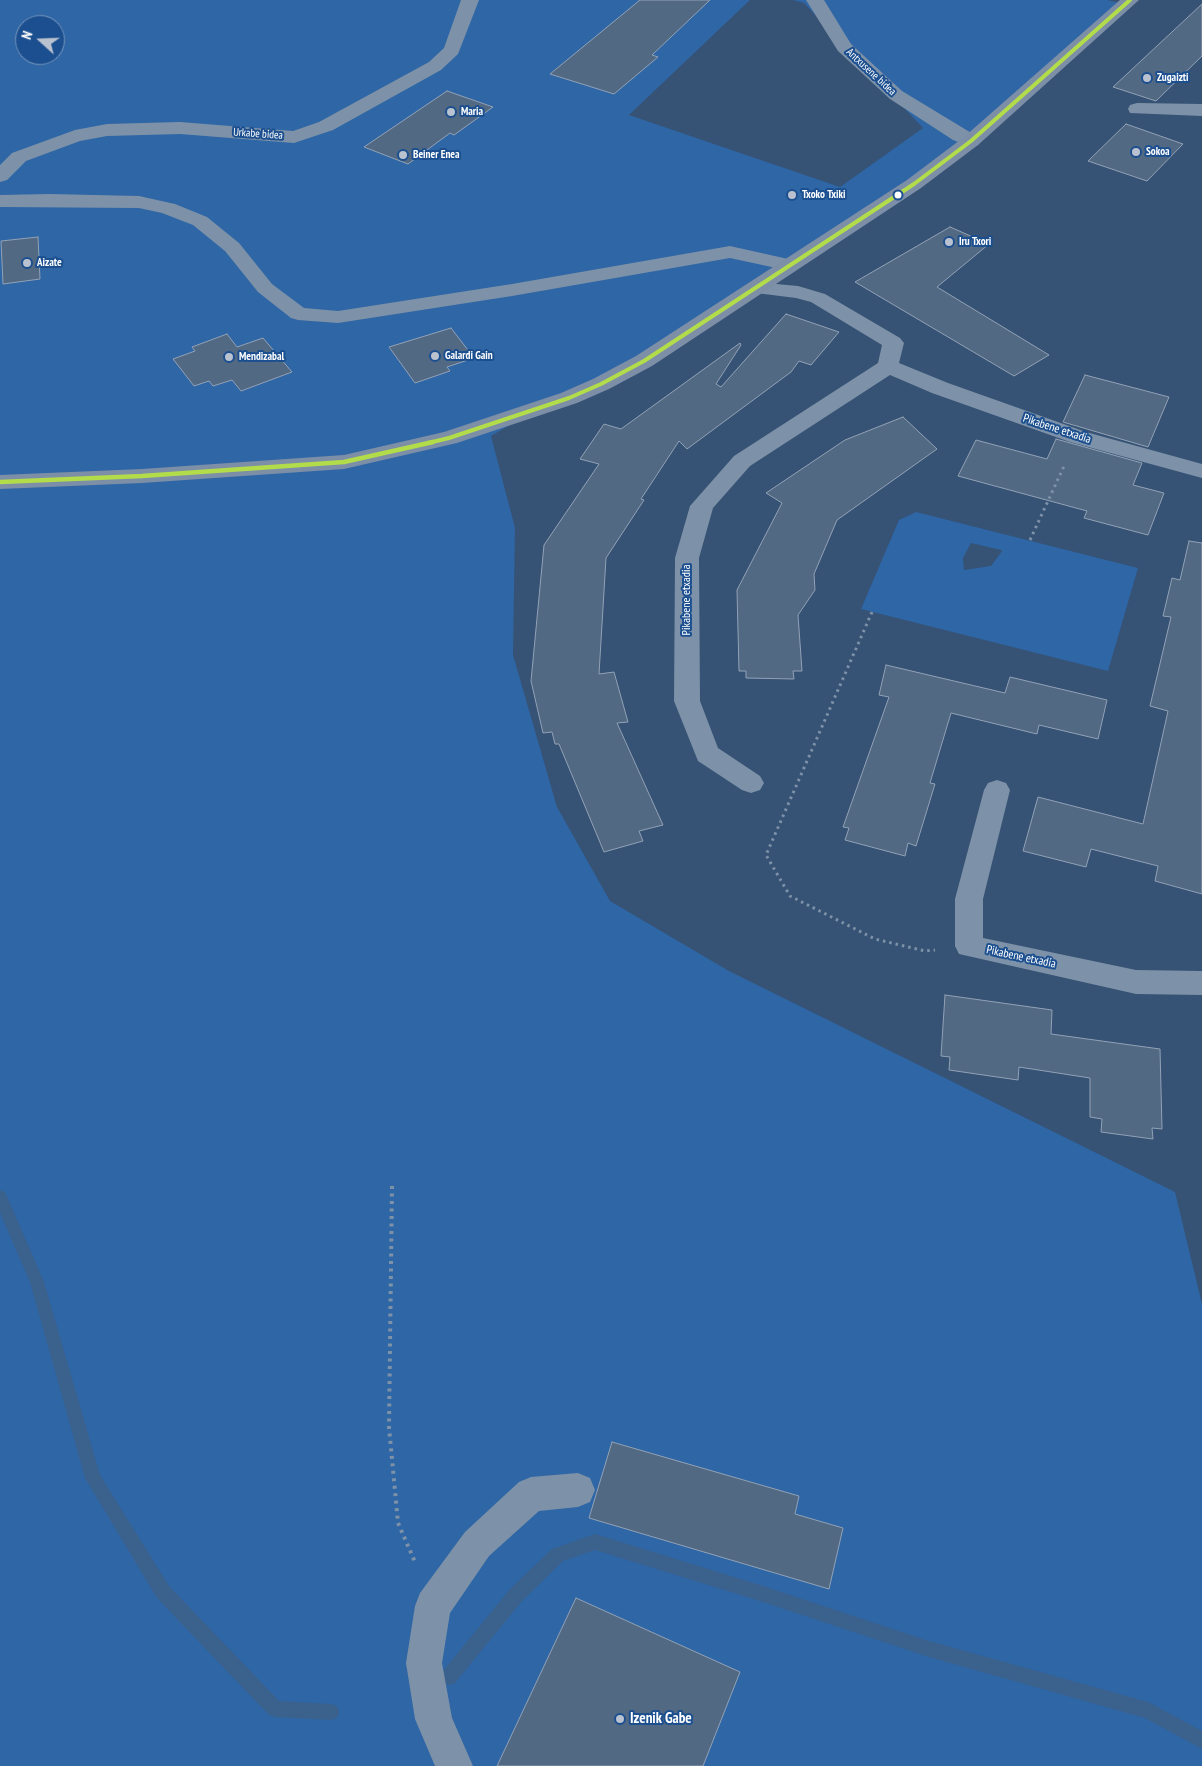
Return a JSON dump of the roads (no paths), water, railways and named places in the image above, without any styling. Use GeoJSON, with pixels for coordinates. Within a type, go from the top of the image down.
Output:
{"type":"FeatureCollection","features":[{"type":"Feature","properties":{"kind":"main road"},"geometry":{"type":"LineString","coordinates":[[0,482],[142,476],[344,462],[449,438],[532,412],[601,384],[644,361],[914,184],[971,141],[1130,0]]}},
{"type":"Feature","properties":{"kind":"street","name":"Urkabe bidea"},"geometry":{"type":"LineString","coordinates":[[0,176],[19,157],[75,136],[108,130],[180,128],[294,136],[326,126],[436,66],[452,50],[470,0]]}},
{"type":"Feature","properties":{"kind":"street","name":"Antxusene bidea"},"geometry":{"type":"LineString","coordinates":[[815,0],[844,47],[896,95],[971,141]]}},
{"type":"Feature","properties":{"kind":"street"},"geometry":{"type":"LineString","coordinates":[[1137,109],[1202,110]]}},
{"type":"Feature","properties":{"kind":"street"},"geometry":{"type":"LineString","coordinates":[[0,201],[139,202],[168,208],[200,221],[232,247],[265,288],[298,314],[338,317],[512,290],[730,252],[790,265]]}},
{"type":"Feature","properties":{"kind":"street"},"geometry":{"type":"LineString","coordinates":[[756,288],[798,292],[818,298],[893,343],[888,366]]}},
{"type":"Feature","properties":{"kind":"street","name":"Pikabene etxadia"},"geometry":{"type":"LineString","coordinates":[[751,783],[707,754],[687,701],[687,558],[702,506],[742,461],[888,366],[940,388],[1078,437],[1202,471]]}},
{"type":"Feature","properties":{"kind":"street","name":"Pikabene etxadia"},"geometry":{"type":"LineString","coordinates":[[997,790],[969,899],[969,946],[1136,982],[1202,983]]}},
{"type":"Feature","properties":{"kind":"street"},"geometry":{"type":"LineString","coordinates":[[454,1766],[434,1719],[424,1662],[433,1606],[477,1544],[531,1494],[578,1490]]}},
{"type":"Feature","properties":{"kind":"waterway"},"geometry":{"type":"LineString","coordinates":[[0,1196],[37,1282],[93,1478],[163,1592],[275,1709],[331,1712]]}},
{"type":"Feature","properties":{"kind":"waterway"},"geometry":{"type":"LineString","coordinates":[[449,1677],[516,1595],[558,1555],[595,1542],[760,1593],[929,1649],[1148,1710],[1202,1740]]}},
{"type":"Feature","properties":{"kind":"place","name":"Zugaizti"},"geometry":{"type":"Point","coordinates":[1147,78]}},
{"type":"Feature","properties":{"kind":"place","name":"Maria"},"geometry":{"type":"Point","coordinates":[451,112]}},
{"type":"Feature","properties":{"kind":"place","name":"Sokoa"},"geometry":{"type":"Point","coordinates":[1136,152]}},
{"type":"Feature","properties":{"kind":"place","name":"Beiner Enea"},"geometry":{"type":"Point","coordinates":[403,155]}},
{"type":"Feature","properties":{"kind":"place","name":"Txoko Txiki"},"geometry":{"type":"Point","coordinates":[792,195]}},
{"type":"Feature","properties":{"kind":"place","name":"Iru Txori"},"geometry":{"type":"Point","coordinates":[949,242]}},
{"type":"Feature","properties":{"kind":"place","name":"Aizate"},"geometry":{"type":"Point","coordinates":[27,263]}},
{"type":"Feature","properties":{"kind":"place","name":"Galardi Gain"},"geometry":{"type":"Point","coordinates":[435,356]}},
{"type":"Feature","properties":{"kind":"place","name":"Mendizabal"},"geometry":{"type":"Point","coordinates":[229,357]}},
{"type":"Feature","properties":{"kind":"place","name":"Izenik Gabe"},"geometry":{"type":"Point","coordinates":[620,1719]}}]}
